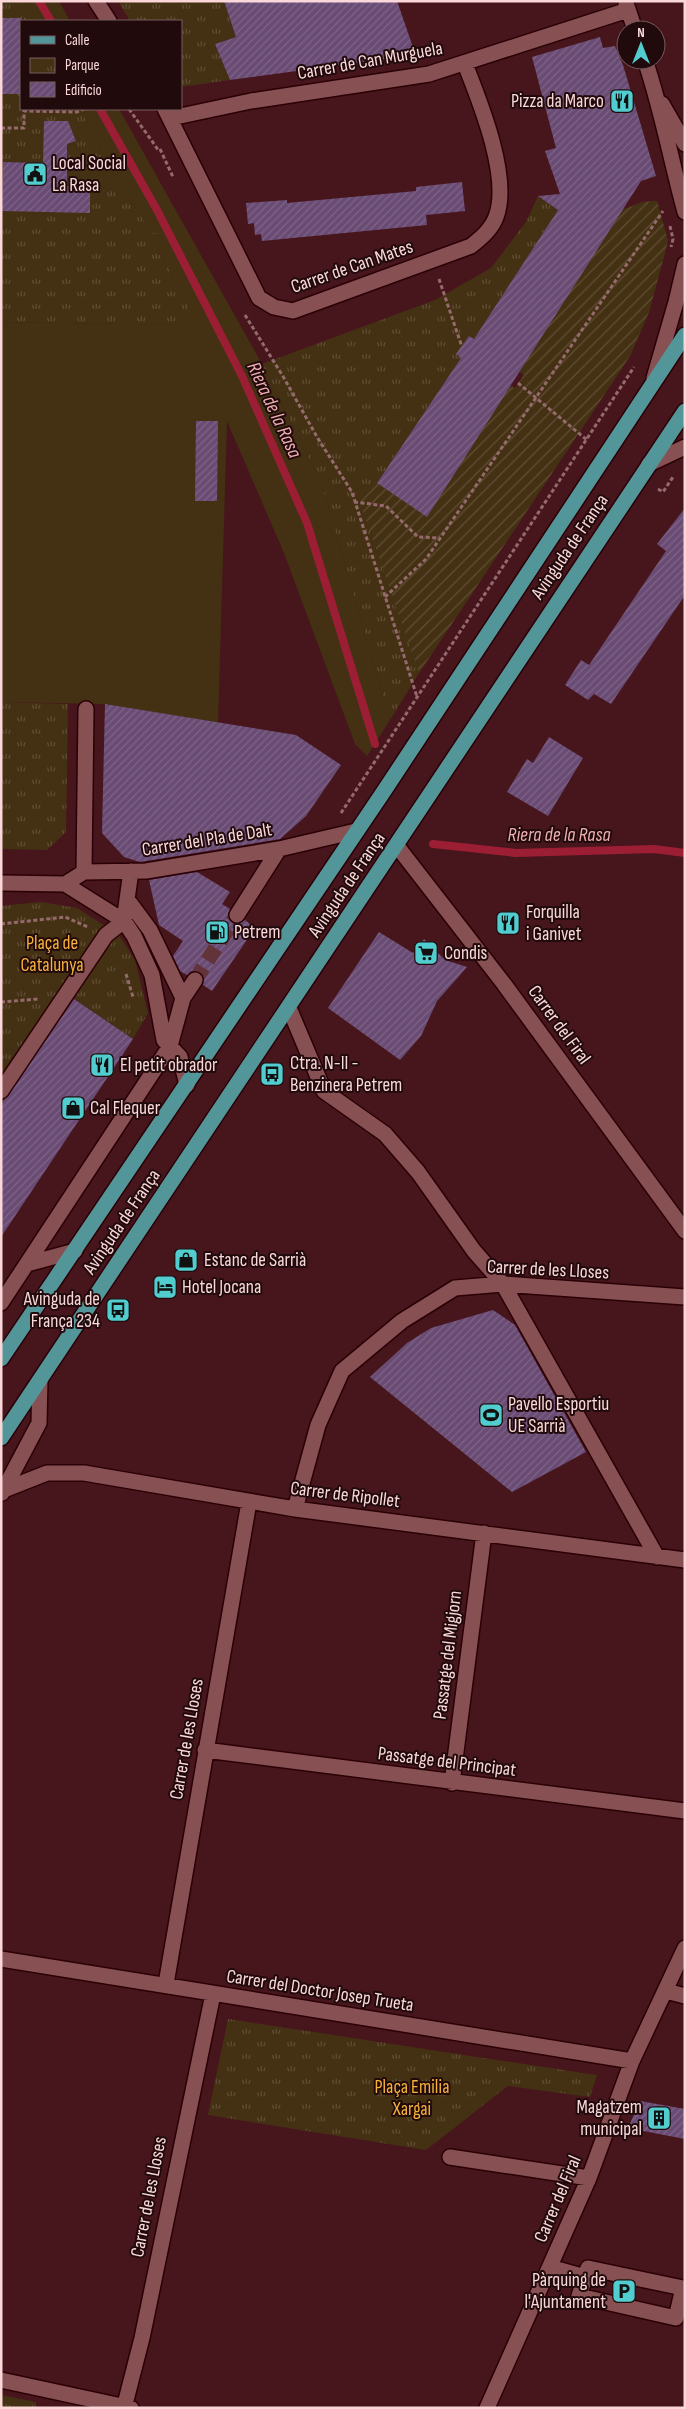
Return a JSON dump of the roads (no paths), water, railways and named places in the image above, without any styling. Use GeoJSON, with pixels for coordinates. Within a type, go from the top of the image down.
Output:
{"type":"FeatureCollection","features":[{"type":"Feature","properties":{"kind":"main road","name":"Avinguda de França"},"geometry":{"type":"LineString","coordinates":[[1,1359],[356,831],[654,378],[685,335]]}},
{"type":"Feature","properties":{"kind":"main road","name":"Avinguda de França"},"geometry":{"type":"LineString","coordinates":[[1,1438],[685,411]]}},
{"type":"Feature","properties":{"kind":"street"},"geometry":{"type":"LineString","coordinates":[[96,1],[108,20]]}},
{"type":"Feature","properties":{"kind":"street"},"geometry":{"type":"LineString","coordinates":[[627,6],[632,20]]}},
{"type":"Feature","properties":{"kind":"street","name":"Carrer de Can Murguela"},"geometry":{"type":"LineString","coordinates":[[168,113],[402,80],[465,64],[627,6]]}},
{"type":"Feature","properties":{"kind":"street","name":"Carrer de Can Mates"},"geometry":{"type":"LineString","coordinates":[[168,113],[259,298],[274,307],[293,311],[470,246],[486,234],[496,217],[500,196],[491,135],[465,64]]}},
{"type":"Feature","properties":{"kind":"street"},"geometry":{"type":"LineString","coordinates":[[648,70],[658,98],[665,138],[685,212]]}},
{"type":"Feature","properties":{"kind":"street"},"geometry":{"type":"LineString","coordinates":[[658,98],[685,144]]}},
{"type":"Feature","properties":{"kind":"street"},"geometry":{"type":"LineString","coordinates":[[654,378],[685,264]]}},
{"type":"Feature","properties":{"kind":"street"},"geometry":{"type":"LineString","coordinates":[[649,464],[685,447]]}},
{"type":"Feature","properties":{"kind":"street"},"geometry":{"type":"LineString","coordinates":[[65,884],[84,872],[86,709]]}},
{"type":"Feature","properties":{"kind":"street","name":"Carrer del Pla de Dalt"},"geometry":{"type":"LineString","coordinates":[[84,872],[146,871],[279,850],[356,831]]}},
{"type":"Feature","properties":{"kind":"street","name":"Carrer del Firal"},"geometry":{"type":"LineString","coordinates":[[397,846],[504,984],[685,1231]]}},
{"type":"Feature","properties":{"kind":"street"},"geometry":{"type":"LineString","coordinates":[[237,915],[279,850]]}},
{"type":"Feature","properties":{"kind":"street"},"geometry":{"type":"LineString","coordinates":[[1,1090],[106,935],[124,921],[131,871]]}},
{"type":"Feature","properties":{"kind":"street"},"geometry":{"type":"LineString","coordinates":[[1,883],[65,884],[124,921],[134,936],[152,975],[164,1040],[180,1057],[187,1084]]}},
{"type":"Feature","properties":{"kind":"street"},"geometry":{"type":"LineString","coordinates":[[127,899],[150,930],[183,998]]}},
{"type":"Feature","properties":{"kind":"street"},"geometry":{"type":"LineString","coordinates":[[1,1303],[170,1046],[183,998],[195,980]]}},
{"type":"Feature","properties":{"kind":"street"},"geometry":{"type":"LineString","coordinates":[[289,1008],[324,1091],[385,1134],[418,1172],[474,1251],[504,1284],[657,1557]]}},
{"type":"Feature","properties":{"kind":"street","name":"Avinguda de França"},"geometry":{"type":"LineString","coordinates":[[27,1264],[75,1251]]}},
{"type":"Feature","properties":{"kind":"street","name":"Carrer de les Lloses"},"geometry":{"type":"LineString","coordinates":[[295,1509],[318,1425],[342,1371],[402,1321],[455,1288],[504,1284],[685,1297]]}},
{"type":"Feature","properties":{"kind":"street"},"geometry":{"type":"LineString","coordinates":[[3,1492],[39,1423],[40,1380]]}},
{"type":"Feature","properties":{"kind":"street","name":"Carrer de Ripollet"},"geometry":{"type":"LineString","coordinates":[[3,1492],[47,1473],[84,1473],[295,1509],[685,1560]]}},
{"type":"Feature","properties":{"kind":"street","name":"Carrer de les Lloses"},"geometry":{"type":"LineString","coordinates":[[166,1984],[204,1750],[249,1502]]}},
{"type":"Feature","properties":{"kind":"street","name":"Passatge del Migjorn"},"geometry":{"type":"LineString","coordinates":[[452,1783],[484,1533]]}},
{"type":"Feature","properties":{"kind":"street","name":"Passatge del Principat"},"geometry":{"type":"LineString","coordinates":[[204,1750],[452,1783],[685,1811]]}},
{"type":"Feature","properties":{"kind":"street","name":"Carrer del Firal"},"geometry":{"type":"LineString","coordinates":[[487,2408],[589,2178],[632,2061],[685,1948]]}},
{"type":"Feature","properties":{"kind":"street","name":"Carrer del Doctor Josep Trueta"},"geometry":{"type":"LineString","coordinates":[[1,1959],[166,1984],[213,1994],[632,2061]]}},
{"type":"Feature","properties":{"kind":"street"},"geometry":{"type":"LineString","coordinates":[[666,1991],[685,1996]]}},
{"type":"Feature","properties":{"kind":"street","name":"Carrer de les Lloses"},"geometry":{"type":"LineString","coordinates":[[126,2407],[213,1994]]}},
{"type":"Feature","properties":{"kind":"street"},"geometry":{"type":"LineString","coordinates":[[450,2157],[589,2178]]}},
{"type":"Feature","properties":{"kind":"street"},"geometry":{"type":"LineString","coordinates":[[550,2267],[585,2276]]}},
{"type":"Feature","properties":{"kind":"street"},"geometry":{"type":"LineString","coordinates":[[588,2268],[683,2288],[676,2318],[579,2296],[585,2276],[588,2268]]}},
{"type":"Feature","properties":{"kind":"street"},"geometry":{"type":"LineString","coordinates":[[1,2380],[126,2407]]}},
{"type":"Feature","properties":{"kind":"waterway","name":"Riera de la Rasa"},"geometry":{"type":"LineString","coordinates":[[39,1],[50,20]]}},
{"type":"Feature","properties":{"kind":"waterway","name":"Riera de la Rasa"},"geometry":{"type":"LineString","coordinates":[[101,110],[157,210],[242,376],[307,523],[375,744]]}},
{"type":"Feature","properties":{"kind":"waterway","name":"Riera de la Rasa"},"geometry":{"type":"LineString","coordinates":[[433,844],[516,853],[654,849],[685,853]]}},
{"type":"Feature","properties":{"kind":"tunnel"},"geometry":{"type":"LineString","coordinates":[[195,980],[237,915]]}},
{"type":"Feature","properties":{"kind":"place","name":"Pizza da Marco"},"geometry":{"type":"Point","coordinates":[622,101]}},
{"type":"Feature","properties":{"kind":"place","name":"Local Social La Rasa"},"geometry":{"type":"Point","coordinates":[35,174]}},
{"type":"Feature","properties":{"kind":"place","name":"Forquilla i Ganivet"},"geometry":{"type":"Point","coordinates":[508,923]}},
{"type":"Feature","properties":{"kind":"place","name":"Petrem"},"geometry":{"type":"Point","coordinates":[217,932]}},
{"type":"Feature","properties":{"kind":"place","name":"Condis"},"geometry":{"type":"Point","coordinates":[426,953]}},
{"type":"Feature","properties":{"kind":"place","name":"El petit obrador"},"geometry":{"type":"Point","coordinates":[102,1065]}},
{"type":"Feature","properties":{"kind":"place","name":"Ctra. N-II - Benzinera Petrem"},"geometry":{"type":"Point","coordinates":[272,1074]}},
{"type":"Feature","properties":{"kind":"place","name":"Cal Flequer"},"geometry":{"type":"Point","coordinates":[73,1108]}},
{"type":"Feature","properties":{"kind":"place","name":"Estanc de Sarrià"},"geometry":{"type":"Point","coordinates":[186,1260]}},
{"type":"Feature","properties":{"kind":"place","name":"Hotel Jocana"},"geometry":{"type":"Point","coordinates":[165,1287]}},
{"type":"Feature","properties":{"kind":"place","name":"Avinguda de França 234"},"geometry":{"type":"Point","coordinates":[118,1310]}},
{"type":"Feature","properties":{"kind":"place","name":"Pavello Esportiu UE Sarrià"},"geometry":{"type":"Point","coordinates":[491,1415]}},
{"type":"Feature","properties":{"kind":"place","name":"Magatzem municipal"},"geometry":{"type":"Point","coordinates":[659,2118]}},
{"type":"Feature","properties":{"kind":"place","name":"Pàrquing de l'Ajuntament"},"geometry":{"type":"Point","coordinates":[624,2291]}},
{"type":"Feature","properties":{"kind":"park label","name":"Plaça de Catalunya"},"geometry":{"type":"Point","coordinates":[52,954]}},
{"type":"Feature","properties":{"kind":"park label","name":"Plaça Emilia Xargai"},"geometry":{"type":"Point","coordinates":[412,2098]}}]}
